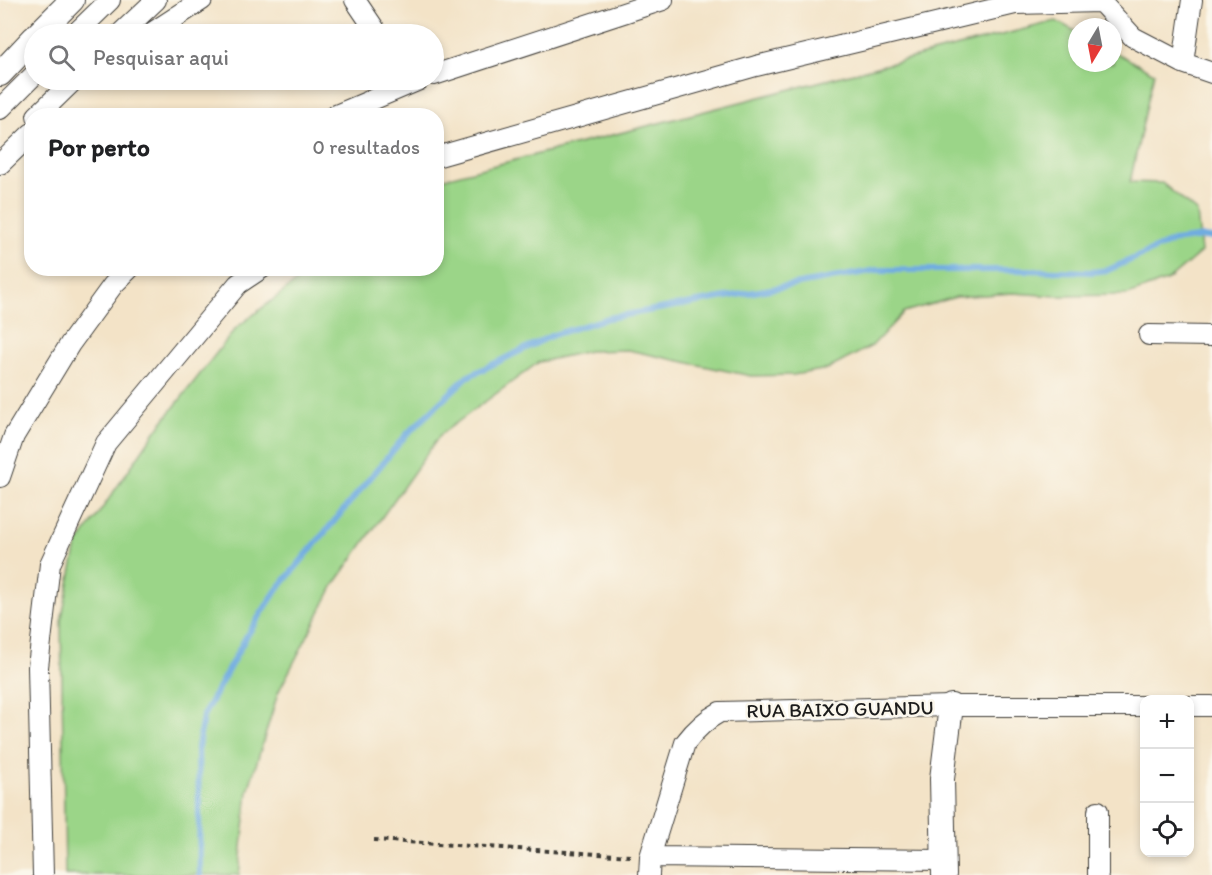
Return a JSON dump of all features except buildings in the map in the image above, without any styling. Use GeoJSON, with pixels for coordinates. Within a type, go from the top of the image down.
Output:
{"type":"FeatureCollection","features":[{"type":"Feature","properties":{"kind":"street"},"geometry":{"type":"LineString","coordinates":[[48,24],[72,0]]}},
{"type":"Feature","properties":{"kind":"street"},"geometry":{"type":"LineString","coordinates":[[85,24],[110,0]]}},
{"type":"Feature","properties":{"kind":"street"},"geometry":{"type":"LineString","coordinates":[[131,24],[156,0]]}},
{"type":"Feature","properties":{"kind":"street"},"geometry":{"type":"LineString","coordinates":[[165,24],[202,0]]}},
{"type":"Feature","properties":{"kind":"street"},"geometry":{"type":"LineString","coordinates":[[355,0],[371,24]]}},
{"type":"Feature","properties":{"kind":"street"},"geometry":{"type":"LineString","coordinates":[[444,72],[663,0]]}},
{"type":"Feature","properties":{"kind":"street"},"geometry":{"type":"LineString","coordinates":[[1183,63],[1192,0]]}},
{"type":"Feature","properties":{"kind":"street"},"geometry":{"type":"LineString","coordinates":[[444,155],[756,66],[1015,4],[1100,1],[1133,37],[1183,63],[1212,73]]}},
{"type":"Feature","properties":{"kind":"street"},"geometry":{"type":"LineString","coordinates":[[0,74],[24,49]]}},
{"type":"Feature","properties":{"kind":"street"},"geometry":{"type":"LineString","coordinates":[[0,109],[24,85]]}},
{"type":"Feature","properties":{"kind":"street"},"geometry":{"type":"LineString","coordinates":[[45,108],[64,90]]}},
{"type":"Feature","properties":{"kind":"street"},"geometry":{"type":"LineString","coordinates":[[57,108],[76,90]]}},
{"type":"Feature","properties":{"kind":"street"},"geometry":{"type":"LineString","coordinates":[[352,108],[391,90]]}},
{"type":"Feature","properties":{"kind":"street"},"geometry":{"type":"LineString","coordinates":[[0,152],[24,129]]}},
{"type":"Feature","properties":{"kind":"street"},"geometry":{"type":"LineString","coordinates":[[0,164],[24,141]]}},
{"type":"Feature","properties":{"kind":"street"},"geometry":{"type":"LineString","coordinates":[[0,477],[7,430],[113,285],[122,276]]}},
{"type":"Feature","properties":{"kind":"street"},"geometry":{"type":"LineString","coordinates":[[42,875],[38,667],[50,564],[106,442],[238,284],[250,276]]}},
{"type":"Feature","properties":{"kind":"street"},"geometry":{"type":"LineString","coordinates":[[1149,335],[1212,336]]}},
{"type":"Feature","properties":{"kind":"street"},"geometry":{"type":"LineString","coordinates":[[649,866],[944,868],[942,779],[951,706]]}},
{"type":"Feature","properties":{"kind":"street","name":"RUA BAIXO GUANDU"},"geometry":{"type":"LineString","coordinates":[[649,866],[685,742],[695,730],[720,712],[951,706],[1140,706]]}},
{"type":"Feature","properties":{"kind":"street"},"geometry":{"type":"LineString","coordinates":[[1194,706],[1212,706]]}},
{"type":"Feature","properties":{"kind":"street"},"geometry":{"type":"LineString","coordinates":[[1098,811],[1098,875]]}},
{"type":"Feature","properties":{"kind":"path"},"geometry":{"type":"LineString","coordinates":[[374,840],[649,866]]}},
{"type":"Feature","properties":{"kind":"green space"},"geometry":{"type":"Polygon","coordinates":[[[1056,21],[1068,27],[1068,72],[1122,72],[1122,56],[1154,73],[1130,182],[1162,183],[1197,212],[1201,252],[1168,280],[1128,295],[1057,296],[1013,293],[956,297],[904,312],[872,346],[828,369],[793,375],[751,376],[628,350],[589,351],[539,362],[440,435],[334,585],[278,693],[248,791],[239,875],[65,875],[61,621],[77,545],[157,429],[236,328],[304,276],[444,276],[444,178],[1056,21]]]}},
{"type":"Feature","properties":{"kind":"waterway"},"geometry":{"type":"LineString","coordinates":[[200,875],[198,747],[203,716],[246,637],[276,591],[406,435],[467,377],[553,335],[608,318],[877,270],[1092,272],[1108,270],[1173,241],[1212,238]]}}]}
